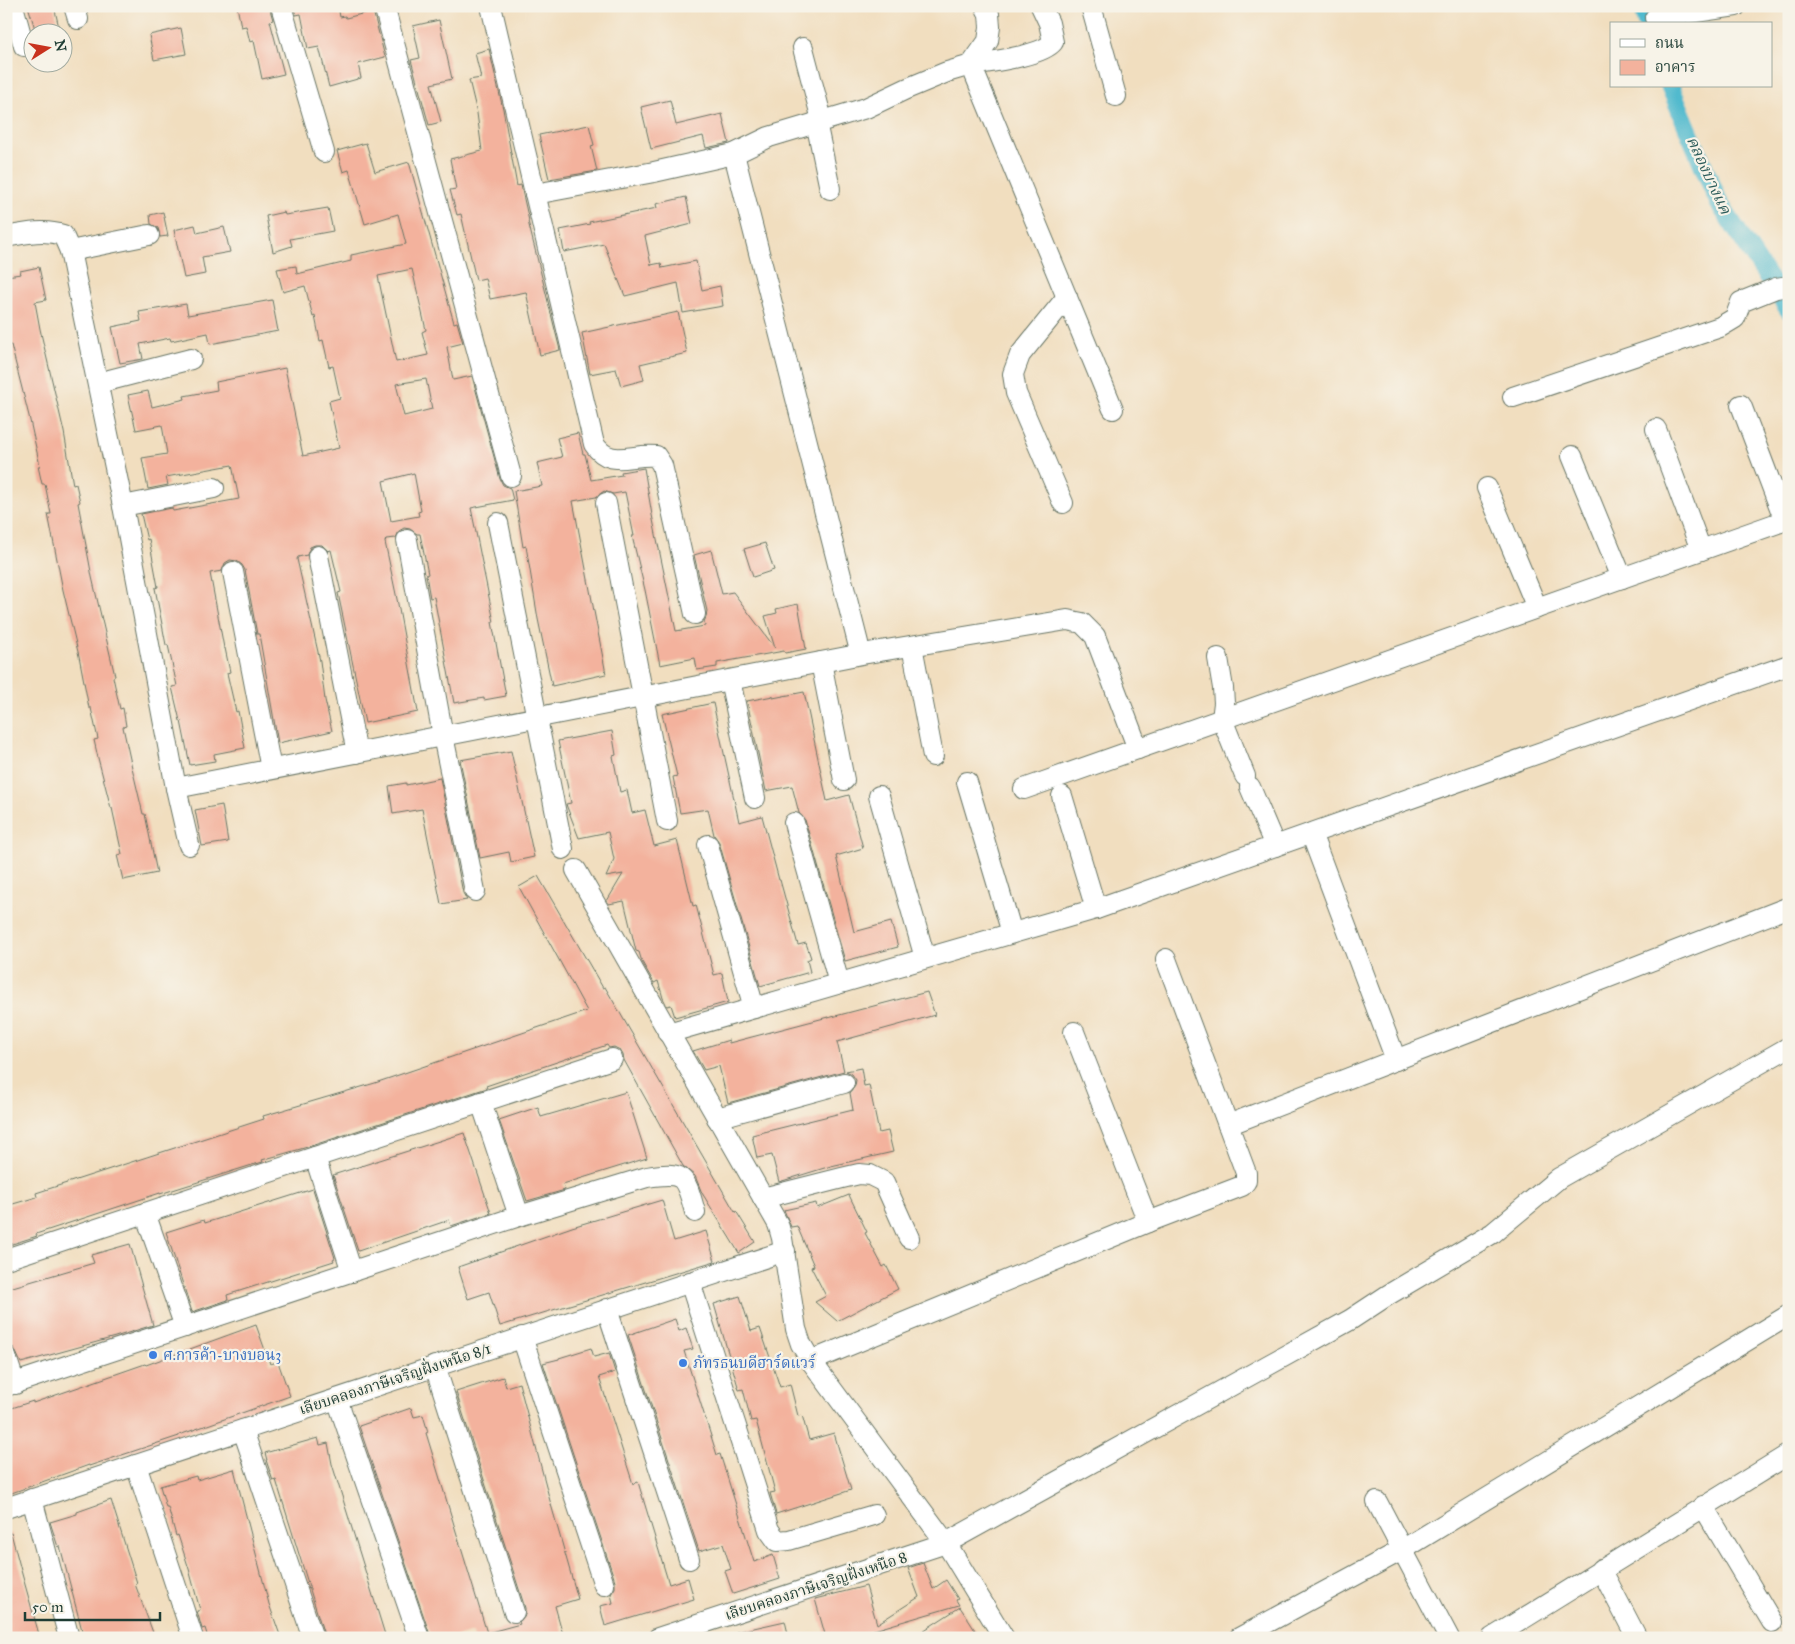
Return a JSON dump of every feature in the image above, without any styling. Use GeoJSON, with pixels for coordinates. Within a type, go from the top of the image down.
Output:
{"type":"FeatureCollection","features":[{"type":"Feature","properties":{"kind":"street"},"geometry":{"type":"LineString","coordinates":[[12,6],[22,39]]}},
{"type":"Feature","properties":{"kind":"street"},"geometry":{"type":"LineString","coordinates":[[280,6],[324,152]]}},
{"type":"Feature","properties":{"kind":"street"},"geometry":{"type":"LineString","coordinates":[[384,6],[511,476]]}},
{"type":"Feature","properties":{"kind":"street"},"geometry":{"type":"LineString","coordinates":[[491,6],[594,444],[600,452],[613,459],[643,454],[656,456],[662,465],[695,614]]}},
{"type":"Feature","properties":{"kind":"street"},"geometry":{"type":"LineString","coordinates":[[971,65],[988,41],[989,14],[985,6]]}},
{"type":"Feature","properties":{"kind":"street"},"geometry":{"type":"LineString","coordinates":[[535,194],[654,172],[734,154],[769,137],[866,108],[947,72],[971,65],[1035,53],[1050,47],[1053,42],[1052,34],[1041,6]]}},
{"type":"Feature","properties":{"kind":"street"},"geometry":{"type":"LineString","coordinates":[[1091,6],[1116,96]]}},
{"type":"Feature","properties":{"kind":"street"},"geometry":{"type":"LineString","coordinates":[[1655,18],[1736,6]]}},
{"type":"Feature","properties":{"kind":"street"},"geometry":{"type":"LineString","coordinates":[[803,48],[819,121],[830,189]]}},
{"type":"Feature","properties":{"kind":"street"},"geometry":{"type":"LineString","coordinates":[[971,65],[1114,409]]}},
{"type":"Feature","properties":{"kind":"street"},"geometry":{"type":"LineString","coordinates":[[734,154],[858,643]]}},
{"type":"Feature","properties":{"kind":"street"},"geometry":{"type":"LineString","coordinates":[[6,237],[36,231],[54,232],[63,235],[70,251],[123,506],[176,788],[189,845]]}},
{"type":"Feature","properties":{"kind":"street"},"geometry":{"type":"LineString","coordinates":[[70,251],[149,235]]}},
{"type":"Feature","properties":{"kind":"street"},"geometry":{"type":"LineString","coordinates":[[1513,396],[1720,327],[1735,318],[1738,313],[1739,304],[1743,300],[1789,286]]}},
{"type":"Feature","properties":{"kind":"street"},"geometry":{"type":"LineString","coordinates":[[1062,503],[1016,393],[1013,374],[1020,355],[1067,297]]}},
{"type":"Feature","properties":{"kind":"street"},"geometry":{"type":"LineString","coordinates":[[98,383],[191,359]]}},
{"type":"Feature","properties":{"kind":"street"},"geometry":{"type":"LineString","coordinates":[[1024,789],[1787,520],[1741,405]]}},
{"type":"Feature","properties":{"kind":"street"},"geometry":{"type":"LineString","coordinates":[[1656,429],[1701,550]]}},
{"type":"Feature","properties":{"kind":"street"},"geometry":{"type":"LineString","coordinates":[[1572,456],[1622,578]]}},
{"type":"Feature","properties":{"kind":"street"},"geometry":{"type":"LineString","coordinates":[[123,506],[214,488]]}},
{"type":"Feature","properties":{"kind":"street"},"geometry":{"type":"LineString","coordinates":[[1487,488],[1537,608]]}},
{"type":"Feature","properties":{"kind":"street"},"geometry":{"type":"LineString","coordinates":[[606,503],[667,821]]}},
{"type":"Feature","properties":{"kind":"street"},"geometry":{"type":"LineString","coordinates":[[498,523],[563,849]]}},
{"type":"Feature","properties":{"kind":"street"},"geometry":{"type":"LineString","coordinates":[[407,540],[443,736],[475,891]]}},
{"type":"Feature","properties":{"kind":"street"},"geometry":{"type":"LineString","coordinates":[[318,556],[357,752]]}},
{"type":"Feature","properties":{"kind":"street"},"geometry":{"type":"LineString","coordinates":[[233,572],[271,769]]}},
{"type":"Feature","properties":{"kind":"street"},"geometry":{"type":"LineString","coordinates":[[176,788],[821,662],[1067,620],[1082,623],[1095,636],[1138,749]]}},
{"type":"Feature","properties":{"kind":"street"},"geometry":{"type":"LineString","coordinates":[[912,646],[933,756]]}},
{"type":"Feature","properties":{"kind":"street"},"geometry":{"type":"LineString","coordinates":[[1218,658],[1224,703],[1222,719],[1275,846]]}},
{"type":"Feature","properties":{"kind":"street"},"geometry":{"type":"LineString","coordinates":[[821,662],[844,780]]}},
{"type":"Feature","properties":{"kind":"street"},"geometry":{"type":"LineString","coordinates":[[668,1033],[1096,909],[1789,665]]}},
{"type":"Feature","properties":{"kind":"street"},"geometry":{"type":"LineString","coordinates":[[730,680],[755,798]]}},
{"type":"Feature","properties":{"kind":"street"},"geometry":{"type":"LineString","coordinates":[[967,782],[1012,933]]}},
{"type":"Feature","properties":{"kind":"street"},"geometry":{"type":"LineString","coordinates":[[879,796],[925,958]]}},
{"type":"Feature","properties":{"kind":"street"},"geometry":{"type":"LineString","coordinates":[[1062,796],[1096,909]]}},
{"type":"Feature","properties":{"kind":"street"},"geometry":{"type":"LineString","coordinates":[[794,823],[839,983]]}},
{"type":"Feature","properties":{"kind":"street"},"geometry":{"type":"LineString","coordinates":[[1311,833],[1396,1060]]}},
{"type":"Feature","properties":{"kind":"street"},"geometry":{"type":"LineString","coordinates":[[708,845],[754,1008]]}},
{"type":"Feature","properties":{"kind":"street"},"geometry":{"type":"LineString","coordinates":[[576,870],[778,1224],[785,1251],[796,1329],[801,1344],[946,1544],[1004,1638]]}},
{"type":"Feature","properties":{"kind":"street"},"geometry":{"type":"LineString","coordinates":[[1228,1125],[1789,907]]}},
{"type":"Feature","properties":{"kind":"street"},"geometry":{"type":"LineString","coordinates":[[812,1361],[1148,1222],[1242,1186],[1246,1181],[1246,1173],[1166,959]]}},
{"type":"Feature","properties":{"kind":"street"},"geometry":{"type":"LineString","coordinates":[[1074,1032],[1148,1222]]}},
{"type":"Feature","properties":{"kind":"street","name":"เลียบคลองภาษีเจริญฝั่งเหนือ 8"},"geometry":{"type":"LineString","coordinates":[[658,1638],[946,1544],[1350,1320],[1388,1295],[1493,1233],[1559,1178],[1789,1047]]}},
{"type":"Feature","properties":{"kind":"street"},"geometry":{"type":"LineString","coordinates":[[6,1259],[612,1059]]}},
{"type":"Feature","properties":{"kind":"street"},"geometry":{"type":"LineString","coordinates":[[717,1118],[844,1082]]}},
{"type":"Feature","properties":{"kind":"street"},"geometry":{"type":"LineString","coordinates":[[481,1102],[519,1216]]}},
{"type":"Feature","properties":{"kind":"street"},"geometry":{"type":"LineString","coordinates":[[315,1157],[352,1272]]}},
{"type":"Feature","properties":{"kind":"street"},"geometry":{"type":"LineString","coordinates":[[6,1357],[11,1385],[519,1216],[647,1177],[668,1174],[678,1176],[687,1183],[696,1212]]}},
{"type":"Feature","properties":{"kind":"street"},"geometry":{"type":"LineString","coordinates":[[763,1198],[859,1174],[870,1175],[884,1182],[909,1238]]}},
{"type":"Feature","properties":{"kind":"street"},"geometry":{"type":"LineString","coordinates":[[145,1213],[185,1327]]}},
{"type":"Feature","properties":{"kind":"street","name":"เลียบคลองภาษีเจริญฝั่งเหนือ 8/1"},"geometry":{"type":"LineString","coordinates":[[6,1508],[785,1251]]}},
{"type":"Feature","properties":{"kind":"street"},"geometry":{"type":"LineString","coordinates":[[690,1282],[769,1530],[778,1541],[789,1540],[874,1515]]}},
{"type":"Feature","properties":{"kind":"street"},"geometry":{"type":"LineString","coordinates":[[608,1309],[689,1559]]}},
{"type":"Feature","properties":{"kind":"street"},"geometry":{"type":"LineString","coordinates":[[1239,1638],[1402,1550],[1789,1315]]}},
{"type":"Feature","properties":{"kind":"street"},"geometry":{"type":"LineString","coordinates":[[522,1338],[604,1585]]}},
{"type":"Feature","properties":{"kind":"street"},"geometry":{"type":"LineString","coordinates":[[435,1366],[514,1612]]}},
{"type":"Feature","properties":{"kind":"street"},"geometry":{"type":"LineString","coordinates":[[337,1398],[419,1638]]}},
{"type":"Feature","properties":{"kind":"street"},"geometry":{"type":"LineString","coordinates":[[243,1430],[313,1638]]}},
{"type":"Feature","properties":{"kind":"street"},"geometry":{"type":"LineString","coordinates":[[1492,1638],[1789,1454]]}},
{"type":"Feature","properties":{"kind":"street"},"geometry":{"type":"LineString","coordinates":[[136,1465],[193,1638]]}},
{"type":"Feature","properties":{"kind":"street"},"geometry":{"type":"LineString","coordinates":[[32,1499],[69,1638]]}},
{"type":"Feature","properties":{"kind":"street"},"geometry":{"type":"LineString","coordinates":[[1377,1502],[1449,1638]]}},
{"type":"Feature","properties":{"kind":"street"},"geometry":{"type":"LineString","coordinates":[[1703,1506],[1772,1622]]}},
{"type":"Feature","properties":{"kind":"street"},"geometry":{"type":"LineString","coordinates":[[1602,1569],[1637,1638]]}},
{"type":"Feature","properties":{"kind":"building"},"geometry":{"type":"Polygon","coordinates":[[[28,6],[54,6],[58,22],[33,22],[28,6]]]}},
{"type":"Feature","properties":{"kind":"building"},"geometry":{"type":"Polygon","coordinates":[[[237,6],[269,6],[273,20],[270,21],[284,74],[262,79],[254,41],[250,42],[246,26],[241,27],[237,6]]]}},
{"type":"Feature","properties":{"kind":"building"},"geometry":{"type":"Polygon","coordinates":[[[293,6],[338,6],[340,17],[345,16],[346,18],[373,11],[385,57],[358,64],[361,78],[329,87],[319,47],[308,49],[301,14],[296,15],[293,6]]]}},
{"type":"Feature","properties":{"kind":"building"},"geometry":{"type":"Polygon","coordinates":[[[439,20],[452,79],[431,84],[441,122],[429,125],[411,60],[420,58],[413,26],[439,20]]]}},
{"type":"Feature","properties":{"kind":"building"},"geometry":{"type":"Polygon","coordinates":[[[181,28],[186,54],[154,60],[149,35],[181,28]]]}},
{"type":"Feature","properties":{"kind":"building"},"geometry":{"type":"Polygon","coordinates":[[[489,49],[503,109],[517,186],[521,185],[560,350],[540,355],[526,292],[490,299],[485,278],[476,280],[461,214],[457,215],[450,190],[456,189],[450,159],[482,151],[477,113],[469,80],[481,78],[475,53],[489,49]]]}},
{"type":"Feature","properties":{"kind":"building"},"geometry":{"type":"Polygon","coordinates":[[[670,100],[676,125],[722,114],[729,143],[706,148],[703,136],[651,149],[641,107],[670,100]]]}},
{"type":"Feature","properties":{"kind":"building"},"geometry":{"type":"Polygon","coordinates":[[[589,125],[594,145],[591,146],[597,171],[549,179],[539,135],[589,125]]]}},
{"type":"Feature","properties":{"kind":"building"},"geometry":{"type":"Polygon","coordinates":[[[366,143],[375,172],[409,162],[454,323],[457,322],[463,343],[447,347],[453,380],[472,376],[500,479],[503,485],[510,488],[513,500],[471,508],[494,622],[492,622],[506,696],[454,703],[434,597],[430,598],[426,575],[428,574],[420,534],[404,528],[399,531],[396,538],[386,539],[385,542],[418,712],[365,723],[338,593],[341,592],[331,550],[328,551],[322,545],[315,545],[310,547],[307,555],[297,559],[320,661],[325,700],[332,731],[278,743],[259,634],[257,634],[245,570],[237,561],[230,560],[225,563],[222,571],[210,573],[230,672],[227,673],[236,712],[238,711],[245,748],[214,754],[215,761],[190,765],[172,687],[177,686],[168,645],[166,645],[155,588],[158,587],[149,539],[147,540],[141,514],[172,508],[173,511],[239,499],[232,465],[166,477],[168,485],[148,489],[142,458],[167,454],[162,425],[136,430],[128,395],[148,391],[152,407],[185,399],[184,396],[217,390],[216,382],[285,368],[303,456],[339,448],[329,401],[340,398],[333,366],[329,367],[323,340],[320,341],[315,316],[313,317],[305,286],[283,292],[277,269],[296,266],[297,274],[351,261],[351,255],[406,244],[398,214],[365,224],[349,170],[343,172],[337,151],[366,143]],[[412,269],[378,276],[396,362],[428,355],[422,332],[426,330],[412,269]],[[426,379],[396,384],[404,416],[432,409],[426,379]],[[414,473],[383,481],[391,521],[419,516],[418,512],[421,511],[414,473]]]}},
{"type":"Feature","properties":{"kind":"building"},"geometry":{"type":"Polygon","coordinates":[[[686,197],[692,224],[645,236],[651,265],[661,263],[662,268],[696,261],[702,290],[720,286],[723,306],[683,313],[678,283],[625,296],[604,244],[564,252],[560,230],[657,208],[656,204],[686,197]]]}},
{"type":"Feature","properties":{"kind":"building"},"geometry":{"type":"Polygon","coordinates":[[[328,208],[333,231],[290,239],[292,246],[273,252],[266,216],[284,212],[285,215],[328,208]]]}},
{"type":"Feature","properties":{"kind":"building"},"geometry":{"type":"Polygon","coordinates":[[[163,212],[168,236],[160,237],[158,228],[151,224],[150,215],[163,212]]]}},
{"type":"Feature","properties":{"kind":"building"},"geometry":{"type":"Polygon","coordinates":[[[195,225],[197,233],[224,227],[230,252],[202,257],[205,274],[184,278],[174,230],[195,225]]]}},
{"type":"Feature","properties":{"kind":"building"},"geometry":{"type":"Polygon","coordinates":[[[39,267],[46,300],[35,302],[40,329],[64,432],[73,485],[76,484],[80,502],[78,503],[92,577],[115,676],[113,677],[120,709],[123,708],[126,726],[123,727],[143,814],[145,814],[157,873],[123,880],[117,855],[122,854],[94,740],[98,739],[91,708],[89,708],[63,590],[48,514],[51,514],[45,484],[42,484],[29,416],[11,345],[6,346],[6,276],[21,274],[20,271],[39,267]]]}},
{"type":"Feature","properties":{"kind":"building"},"geometry":{"type":"Polygon","coordinates":[[[272,300],[278,331],[210,344],[208,333],[171,341],[170,338],[140,344],[143,359],[120,363],[112,327],[141,321],[139,312],[186,304],[188,315],[272,300]]]}},
{"type":"Feature","properties":{"kind":"building"},"geometry":{"type":"Polygon","coordinates":[[[678,312],[687,353],[640,364],[644,380],[621,386],[616,369],[590,374],[582,333],[678,312]]]}},
{"type":"Feature","properties":{"kind":"building"},"geometry":{"type":"Polygon","coordinates":[[[578,433],[591,480],[622,475],[621,472],[644,468],[676,631],[705,626],[704,622],[707,611],[694,555],[711,550],[722,594],[733,592],[775,648],[765,616],[777,613],[776,609],[798,604],[806,649],[717,663],[717,667],[697,670],[695,658],[660,665],[632,536],[634,536],[625,492],[613,494],[604,491],[596,497],[573,501],[606,674],[552,686],[538,619],[526,546],[523,547],[514,491],[542,486],[537,463],[562,457],[557,438],[578,433]]]}},
{"type":"Feature","properties":{"kind":"building"},"geometry":{"type":"Polygon","coordinates":[[[765,543],[774,570],[753,577],[744,549],[765,543]]]}},
{"type":"Feature","properties":{"kind":"building"},"geometry":{"type":"Polygon","coordinates":[[[804,692],[827,801],[849,795],[863,848],[836,856],[854,932],[891,922],[898,947],[845,961],[805,820],[799,813],[792,786],[766,791],[747,701],[804,692]]]}},
{"type":"Feature","properties":{"kind":"building"},"geometry":{"type":"Polygon","coordinates":[[[713,703],[739,822],[762,816],[798,945],[806,943],[811,958],[807,960],[810,972],[760,986],[719,842],[714,835],[708,809],[680,813],[673,777],[677,776],[662,714],[713,703]]]}},
{"type":"Feature","properties":{"kind":"building"},"geometry":{"type":"Polygon","coordinates":[[[612,731],[616,755],[613,756],[620,792],[627,790],[632,813],[645,810],[654,846],[677,840],[693,906],[696,905],[714,975],[722,973],[728,1002],[675,1017],[671,1005],[667,1006],[663,998],[658,981],[654,983],[642,962],[639,952],[636,951],[624,901],[609,904],[607,901],[623,874],[606,877],[614,859],[608,832],[579,838],[566,804],[571,803],[558,741],[612,731]]]}},
{"type":"Feature","properties":{"kind":"building"},"geometry":{"type":"Polygon","coordinates":[[[511,751],[534,857],[511,862],[509,852],[480,858],[460,760],[511,751]]]}},
{"type":"Feature","properties":{"kind":"building"},"geometry":{"type":"Polygon","coordinates":[[[440,778],[463,893],[467,900],[441,904],[422,809],[393,814],[389,786],[406,783],[406,785],[440,778]]]}},
{"type":"Feature","properties":{"kind":"building"},"geometry":{"type":"Polygon","coordinates":[[[222,805],[228,842],[202,846],[195,810],[222,805]]]}},
{"type":"Feature","properties":{"kind":"building"},"geometry":{"type":"Polygon","coordinates":[[[538,876],[603,988],[605,987],[735,1212],[755,1242],[739,1253],[702,1193],[695,1176],[683,1166],[620,1050],[614,1047],[609,1048],[607,1045],[486,1086],[487,1088],[311,1146],[262,1160],[263,1162],[160,1193],[36,1234],[37,1236],[6,1246],[6,1206],[37,1197],[36,1193],[264,1119],[263,1116],[375,1083],[587,1011],[519,887],[538,876]]]}},
{"type":"Feature","properties":{"kind":"building"},"geometry":{"type":"Polygon","coordinates":[[[927,992],[935,1015],[837,1042],[844,1071],[728,1103],[719,1066],[704,1070],[693,1051],[729,1040],[729,1043],[927,992]]]}},
{"type":"Feature","properties":{"kind":"building"},"geometry":{"type":"Polygon","coordinates":[[[861,1068],[864,1086],[869,1085],[879,1133],[888,1131],[893,1152],[831,1166],[779,1182],[772,1155],[757,1158],[752,1135],[853,1110],[850,1093],[855,1086],[856,1080],[852,1074],[846,1071],[861,1068]]]}},
{"type":"Feature","properties":{"kind":"building"},"geometry":{"type":"Polygon","coordinates":[[[626,1092],[647,1158],[563,1184],[565,1190],[527,1201],[499,1120],[538,1107],[541,1117],[626,1092]]]}},
{"type":"Feature","properties":{"kind":"building"},"geometry":{"type":"Polygon","coordinates":[[[464,1133],[491,1213],[451,1226],[449,1220],[358,1251],[333,1175],[464,1133]]]}},
{"type":"Feature","properties":{"kind":"building"},"geometry":{"type":"Polygon","coordinates":[[[313,1189],[335,1258],[333,1259],[334,1261],[227,1295],[228,1300],[192,1312],[166,1232],[204,1220],[205,1223],[313,1189]]]}},
{"type":"Feature","properties":{"kind":"building"},"geometry":{"type":"Polygon","coordinates":[[[849,1195],[867,1232],[865,1233],[883,1267],[886,1265],[898,1289],[837,1321],[815,1302],[826,1296],[811,1267],[814,1266],[797,1226],[791,1227],[784,1210],[816,1203],[817,1208],[849,1195]]]}},
{"type":"Feature","properties":{"kind":"building"},"geometry":{"type":"Polygon","coordinates":[[[662,1200],[674,1241],[706,1231],[715,1261],[500,1326],[489,1292],[468,1299],[458,1267],[572,1227],[662,1200]]]}},
{"type":"Feature","properties":{"kind":"building"},"geometry":{"type":"Polygon","coordinates":[[[130,1244],[153,1325],[21,1363],[14,1348],[6,1345],[6,1289],[94,1263],[91,1255],[130,1244]]]}},
{"type":"Feature","properties":{"kind":"building"},"geometry":{"type":"Polygon","coordinates":[[[740,1296],[751,1331],[760,1328],[780,1387],[790,1384],[798,1416],[802,1415],[809,1440],[834,1433],[851,1490],[776,1514],[770,1493],[775,1492],[756,1420],[751,1421],[743,1389],[739,1390],[714,1304],[740,1296]]]}},
{"type":"Feature","properties":{"kind":"building"},"geometry":{"type":"Polygon","coordinates":[[[675,1319],[679,1331],[686,1328],[693,1349],[684,1351],[717,1455],[720,1454],[754,1562],[773,1555],[780,1579],[733,1594],[725,1571],[731,1569],[723,1544],[699,1551],[628,1335],[675,1319]]]}},
{"type":"Feature","properties":{"kind":"building"},"geometry":{"type":"Polygon","coordinates":[[[256,1325],[270,1364],[278,1362],[290,1396],[6,1495],[6,1410],[33,1401],[33,1403],[146,1365],[256,1325]]]}},
{"type":"Feature","properties":{"kind":"building"},"geometry":{"type":"Polygon","coordinates":[[[591,1348],[594,1357],[609,1353],[615,1372],[599,1377],[633,1484],[638,1482],[669,1584],[688,1578],[694,1599],[605,1626],[600,1606],[613,1603],[611,1594],[615,1588],[615,1581],[543,1363],[591,1348]]]}},
{"type":"Feature","properties":{"kind":"building"},"geometry":{"type":"Polygon","coordinates":[[[503,1377],[506,1387],[519,1383],[578,1599],[555,1606],[564,1638],[473,1638],[472,1632],[454,1638],[431,1638],[359,1426],[411,1408],[414,1417],[423,1415],[428,1432],[426,1433],[487,1633],[520,1624],[519,1622],[525,1615],[525,1608],[456,1392],[503,1377]]]}},
{"type":"Feature","properties":{"kind":"building"},"geometry":{"type":"Polygon","coordinates":[[[318,1438],[320,1445],[328,1443],[332,1464],[386,1638],[325,1638],[276,1480],[273,1481],[265,1453],[318,1438]]]}},
{"type":"Feature","properties":{"kind":"building"},"geometry":{"type":"Polygon","coordinates":[[[234,1469],[269,1604],[281,1638],[208,1638],[205,1628],[202,1629],[197,1611],[200,1610],[189,1569],[160,1486],[196,1476],[197,1480],[234,1469]]]}},
{"type":"Feature","properties":{"kind":"building"},"geometry":{"type":"Polygon","coordinates":[[[111,1500],[137,1583],[135,1584],[155,1638],[84,1638],[60,1546],[58,1547],[50,1522],[77,1514],[77,1512],[111,1500]]]}},
{"type":"Feature","properties":{"kind":"building"},"geometry":{"type":"Polygon","coordinates":[[[11,1533],[40,1638],[6,1638],[6,1534],[11,1533]]]}},
{"type":"Feature","properties":{"kind":"building"},"geometry":{"type":"Polygon","coordinates":[[[923,1563],[933,1589],[946,1580],[958,1599],[956,1600],[959,1605],[847,1638],[826,1638],[815,1599],[866,1586],[877,1624],[919,1597],[908,1568],[923,1563]]]}},
{"type":"Feature","properties":{"kind":"building"},"geometry":{"type":"Polygon","coordinates":[[[960,1607],[980,1638],[912,1638],[960,1607]]]}},
{"type":"Feature","properties":{"kind":"building"},"geometry":{"type":"Polygon","coordinates":[[[785,1621],[789,1638],[737,1638],[736,1632],[785,1621]]]}},
{"type":"Feature","properties":{"kind":"waterway","name":"คลองบางแค"},"geometry":{"type":"LineString","coordinates":[[1642,6],[1646,22]]}},
{"type":"Feature","properties":{"kind":"waterway","name":"คลองบางแค"},"geometry":{"type":"LineString","coordinates":[[1671,88],[1719,203],[1789,310]]}},
{"type":"Feature","properties":{"kind":"place","name":"ศ.การค้า-บางบอน3"},"geometry":{"type":"Point","coordinates":[153,1355]}},
{"type":"Feature","properties":{"kind":"place","name":"ภัทรธนบดีฮาร์ดแวร์"},"geometry":{"type":"Point","coordinates":[683,1363]}}]}
